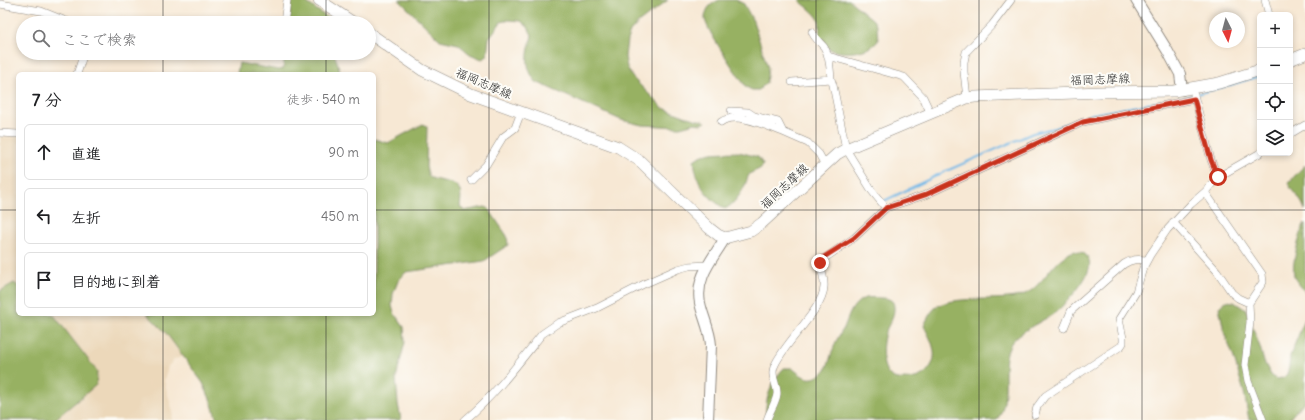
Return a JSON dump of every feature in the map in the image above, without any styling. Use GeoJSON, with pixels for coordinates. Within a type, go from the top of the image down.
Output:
{"type":"FeatureCollection","features":[{"type":"Feature","properties":{"kind":"main road"},"geometry":{"type":"LineString","coordinates":[[319,0],[343,16]]}},
{"type":"Feature","properties":{"kind":"main road"},"geometry":{"type":"LineString","coordinates":[[1136,0],[1167,50],[1190,93]]}},
{"type":"Feature","properties":{"kind":"main road","name":"福岡志摩線"},"geometry":{"type":"LineString","coordinates":[[376,39],[422,70],[471,94],[618,147],[640,161],[709,228],[725,238],[751,231],[762,223],[837,154],[968,98],[1003,95],[1190,93],[1257,71]]}},
{"type":"Feature","properties":{"kind":"main road"},"geometry":{"type":"LineString","coordinates":[[1293,59],[1304,56]]}},
{"type":"Feature","properties":{"kind":"main road"},"geometry":{"type":"LineString","coordinates":[[708,420],[711,345],[710,336],[700,302],[699,290],[701,276],[725,238]]}},
{"type":"Feature","properties":{"kind":"street"},"geometry":{"type":"LineString","coordinates":[[285,16],[287,0]]}},
{"type":"Feature","properties":{"kind":"street"},"geometry":{"type":"LineString","coordinates":[[968,98],[964,72],[964,56],[966,52],[996,21],[1010,0]]}},
{"type":"Feature","properties":{"kind":"street"},"geometry":{"type":"LineString","coordinates":[[1265,0],[1268,12]]}},
{"type":"Feature","properties":{"kind":"street"},"geometry":{"type":"LineString","coordinates":[[0,4],[41,11],[54,16]]}},
{"type":"Feature","properties":{"kind":"street"},"geometry":{"type":"LineString","coordinates":[[812,32],[814,38],[824,48],[828,56],[831,79],[846,149],[872,191],[886,208]]}},
{"type":"Feature","properties":{"kind":"street"},"geometry":{"type":"LineString","coordinates":[[828,56],[904,77],[923,97],[931,114]]}},
{"type":"Feature","properties":{"kind":"street"},"geometry":{"type":"LineString","coordinates":[[78,72],[82,60]]}},
{"type":"Feature","properties":{"kind":"street"},"geometry":{"type":"LineString","coordinates":[[792,82],[831,79]]}},
{"type":"Feature","properties":{"kind":"street"},"geometry":{"type":"LineString","coordinates":[[767,420],[777,395],[773,372],[774,367],[784,349],[812,312],[824,291],[825,285],[820,263],[822,260],[854,238],[886,208],[925,195],[1083,122],[1190,93],[1211,160],[1218,177]]}},
{"type":"Feature","properties":{"kind":"street"},"geometry":{"type":"LineString","coordinates":[[731,111],[748,112],[754,116],[776,121],[783,132]]}},
{"type":"Feature","properties":{"kind":"street"},"geometry":{"type":"LineString","coordinates":[[471,180],[486,165],[502,136],[515,128],[521,112]]}},
{"type":"Feature","properties":{"kind":"street"},"geometry":{"type":"LineString","coordinates":[[721,122],[732,117],[745,119],[783,132],[808,143],[819,154],[825,164]]}},
{"type":"Feature","properties":{"kind":"street"},"geometry":{"type":"LineString","coordinates":[[1293,132],[1305,125]]}},
{"type":"Feature","properties":{"kind":"street"},"geometry":{"type":"LineString","coordinates":[[0,134],[16,134]]}},
{"type":"Feature","properties":{"kind":"street"},"geometry":{"type":"LineString","coordinates":[[1035,415],[1037,407],[1046,396],[1057,387],[1117,350],[1121,346],[1123,338],[1119,319],[1136,292],[1143,268],[1156,245],[1173,222],[1205,192],[1218,177],[1257,155]]}},
{"type":"Feature","properties":{"kind":"street"},"geometry":{"type":"LineString","coordinates":[[1205,192],[1262,274],[1263,282],[1249,303],[1250,322],[1245,358],[1246,373],[1263,420]]}},
{"type":"Feature","properties":{"kind":"street"},"geometry":{"type":"LineString","coordinates":[[1173,222],[1217,271],[1232,293],[1238,298],[1249,303]]}},
{"type":"Feature","properties":{"kind":"street"},"geometry":{"type":"LineString","coordinates":[[1064,328],[1071,311],[1124,264],[1131,260],[1147,260]]}},
{"type":"Feature","properties":{"kind":"street"},"geometry":{"type":"LineString","coordinates":[[465,420],[498,388],[542,334],[548,329],[558,323],[597,308],[644,284],[678,269],[708,264]]}},
{"type":"Feature","properties":{"kind":"shaded area"},"geometry":{"type":"Polygon","coordinates":[[[0,137],[16,137],[16,316],[200,316],[186,356],[175,359],[168,366],[164,381],[173,412],[172,420],[0,420],[0,137]]]}},
{"type":"Feature","properties":{"kind":"green space"},"geometry":{"type":"Polygon","coordinates":[[[292,0],[303,0],[325,16],[290,16],[292,0]]]}},
{"type":"Feature","properties":{"kind":"green space"},"geometry":{"type":"Polygon","coordinates":[[[399,0],[668,0],[638,23],[630,32],[627,40],[625,57],[627,67],[632,77],[663,108],[706,122],[680,127],[642,125],[621,120],[536,82],[529,70],[528,65],[528,54],[532,35],[528,27],[521,21],[508,20],[501,22],[489,38],[487,56],[482,59],[470,54],[458,44],[440,40],[399,0]]]}},
{"type":"Feature","properties":{"kind":"green space"},"geometry":{"type":"Polygon","coordinates":[[[720,0],[736,0],[744,4],[753,21],[768,68],[766,83],[759,90],[752,90],[746,87],[716,42],[706,24],[705,18],[708,9],[712,4],[720,0]]]}},
{"type":"Feature","properties":{"kind":"green space"},"geometry":{"type":"Polygon","coordinates":[[[799,0],[849,0],[873,20],[877,27],[878,41],[867,49],[859,51],[842,52],[827,48],[822,44],[819,36],[819,20],[799,0]]]}},
{"type":"Feature","properties":{"kind":"green space"},"geometry":{"type":"Polygon","coordinates":[[[284,60],[336,60],[340,72],[237,72],[239,63],[279,70],[283,69],[284,60]]]}},
{"type":"Feature","properties":{"kind":"green space"},"geometry":{"type":"Polygon","coordinates":[[[423,124],[427,127],[426,167],[429,177],[457,186],[460,190],[460,206],[464,211],[485,207],[488,208],[507,236],[508,245],[484,261],[406,272],[398,281],[393,294],[392,306],[394,313],[404,327],[405,342],[396,378],[401,420],[217,420],[203,383],[166,333],[149,316],[376,316],[376,140],[388,143],[423,124]]]}},
{"type":"Feature","properties":{"kind":"green space"},"geometry":{"type":"Polygon","coordinates":[[[739,152],[758,157],[763,164],[761,168],[750,174],[734,202],[725,209],[712,199],[703,189],[697,176],[694,160],[710,153],[739,152]]]}},
{"type":"Feature","properties":{"kind":"green space"},"geometry":{"type":"Polygon","coordinates":[[[1305,165],[1305,210],[1291,188],[1289,182],[1305,165]]]}},
{"type":"Feature","properties":{"kind":"green space"},"geometry":{"type":"Polygon","coordinates":[[[1305,223],[1305,292],[1297,282],[1293,270],[1296,249],[1305,223]]]}},
{"type":"Feature","properties":{"kind":"green space"},"geometry":{"type":"Polygon","coordinates":[[[1074,251],[1083,253],[1089,259],[1087,275],[1075,293],[1056,312],[1020,334],[1011,343],[1007,351],[1004,401],[1002,411],[997,420],[768,420],[766,407],[769,392],[780,373],[784,368],[792,368],[802,376],[813,378],[824,372],[850,312],[861,300],[868,298],[884,298],[893,303],[894,310],[885,333],[883,344],[882,351],[884,364],[889,375],[894,378],[916,378],[922,376],[926,372],[933,361],[933,346],[924,326],[935,308],[952,301],[1002,298],[1023,295],[1037,286],[1059,260],[1074,251]]]}},
{"type":"Feature","properties":{"kind":"green space"},"geometry":{"type":"Polygon","coordinates":[[[14,283],[16,284],[16,316],[55,316],[97,371],[96,385],[54,420],[0,420],[0,291],[14,283]]]}},
{"type":"Feature","properties":{"kind":"green space"},"geometry":{"type":"Polygon","coordinates":[[[1226,301],[1234,302],[1246,310],[1264,362],[1271,375],[1276,379],[1283,378],[1287,374],[1290,356],[1305,319],[1305,401],[1288,420],[1249,420],[1244,392],[1233,355],[1225,335],[1219,307],[1226,301]]]}},
{"type":"Feature","properties":{"kind":"waterway"},"geometry":{"type":"LineString","coordinates":[[884,201],[944,172],[1033,133],[1058,127],[1092,114],[1185,97],[1257,77]]}},
{"type":"Feature","properties":{"kind":"route"},"geometry":{"type":"LineString","coordinates":[[820,263],[824,257],[854,238],[886,208],[925,195],[1083,122],[1194,99],[1211,160],[1218,177]]}}]}
